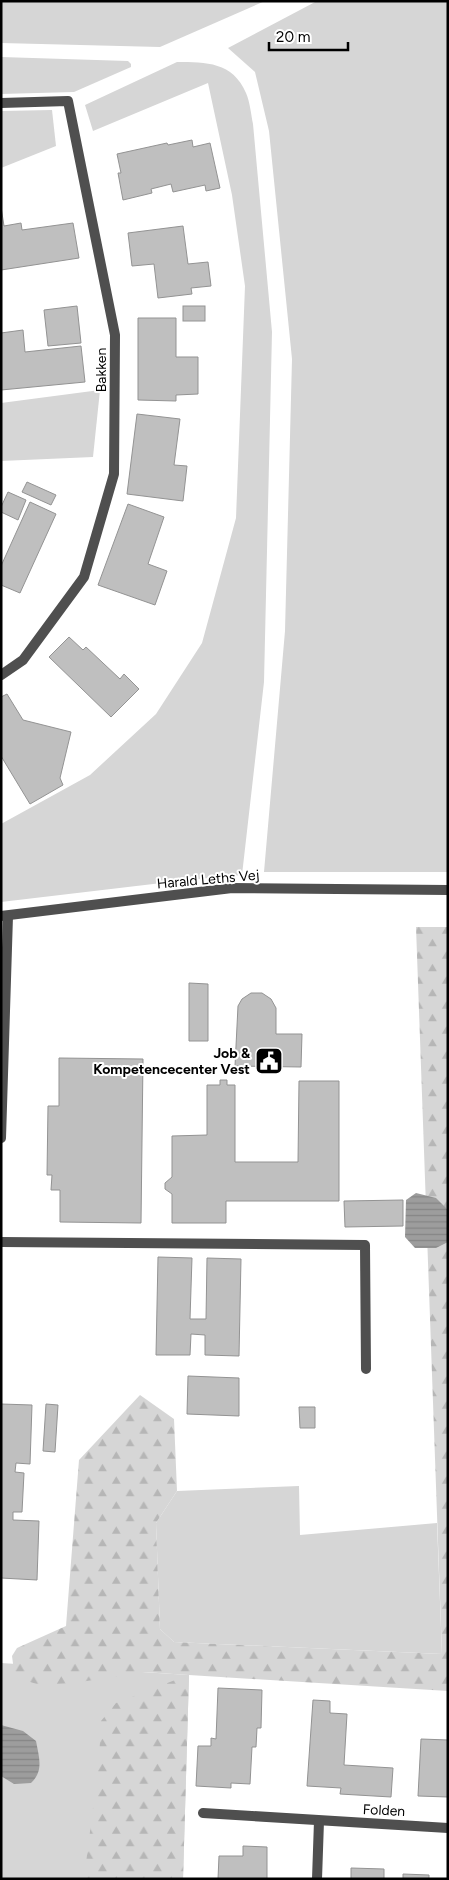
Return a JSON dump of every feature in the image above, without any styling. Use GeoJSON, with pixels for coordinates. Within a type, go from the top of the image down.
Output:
{"type":"FeatureCollection","features":[{"type":"Feature","properties":{"kind":"street","name":"Bakken"},"geometry":{"type":"LineString","coordinates":[[1,103],[68,101],[115,335],[114,474],[84,577],[23,660],[1,675]]}},
{"type":"Feature","properties":{"kind":"street","name":"Harald Leths Vej"},"geometry":{"type":"LineString","coordinates":[[5,916],[232,888],[448,890]]}},
{"type":"Feature","properties":{"kind":"street"},"geometry":{"type":"LineString","coordinates":[[1,1138],[5,916]]}},
{"type":"Feature","properties":{"kind":"street"},"geometry":{"type":"LineString","coordinates":[[1,1242],[365,1245],[366,1369]]}},
{"type":"Feature","properties":{"kind":"street","name":"Folden"},"geometry":{"type":"LineString","coordinates":[[202,1813],[448,1828]]}},
{"type":"Feature","properties":{"kind":"street"},"geometry":{"type":"LineString","coordinates":[[317,1879],[319,1821]]}},
{"type":"Feature","properties":{"kind":"green space"},"geometry":{"type":"Polygon","coordinates":[[[1,1],[265,1],[160,47],[1,43],[1,1]]]}},
{"type":"Feature","properties":{"kind":"green space"},"geometry":{"type":"Polygon","coordinates":[[[317,1],[448,1],[448,872],[264,872],[285,631],[292,359],[269,131],[255,72],[228,48],[317,1]]]}},
{"type":"Feature","properties":{"kind":"green space"},"geometry":{"type":"Polygon","coordinates":[[[1,57],[128,61],[131,67],[74,92],[1,94],[1,57]]]}},
{"type":"Feature","properties":{"kind":"green space"},"geometry":{"type":"Polygon","coordinates":[[[177,62],[198,62],[218,66],[226,70],[234,75],[247,97],[253,124],[272,332],[264,682],[242,875],[1,902],[1,824],[90,775],[156,714],[202,643],[236,518],[245,286],[232,195],[208,83],[93,131],[85,105],[177,62]]]}},
{"type":"Feature","properties":{"kind":"green space"},"geometry":{"type":"Polygon","coordinates":[[[52,110],[56,146],[1,168],[1,111],[52,110]]]}},
{"type":"Feature","properties":{"kind":"green space"},"geometry":{"type":"Polygon","coordinates":[[[100,390],[93,457],[1,461],[1,403],[100,390]]]}},
{"type":"Feature","properties":{"kind":"green space"},"geometry":{"type":"Polygon","coordinates":[[[416,927],[448,927],[448,1691],[189,1675],[183,1879],[84,1879],[99,1760],[101,1721],[116,1703],[188,1675],[144,1672],[74,1683],[40,1685],[27,1681],[14,1671],[12,1656],[17,1648],[66,1626],[79,1460],[140,1395],[174,1419],[177,1491],[156,1523],[160,1629],[174,1642],[442,1654],[416,927]]]}},
{"type":"Feature","properties":{"kind":"green space"},"geometry":{"type":"Polygon","coordinates":[[[299,1486],[300,1535],[437,1523],[442,1654],[174,1642],[160,1629],[156,1523],[177,1491],[299,1486]]]}},
{"type":"Feature","properties":{"kind":"green space"},"geometry":{"type":"Polygon","coordinates":[[[1,1663],[189,1675],[183,1879],[1,1879],[1,1663]]]}},
{"type":"Feature","properties":{"kind":"shaded area"},"geometry":{"type":"Polygon","coordinates":[[[416,1193],[436,1198],[448,1210],[448,1242],[436,1248],[415,1248],[405,1237],[406,1200],[416,1193]]]}},
{"type":"Feature","properties":{"kind":"shaded area"},"geometry":{"type":"Polygon","coordinates":[[[1,1725],[23,1731],[36,1741],[40,1764],[38,1774],[31,1783],[14,1784],[1,1776],[1,1725]]]}},
{"type":"Feature","properties":{"kind":"building"},"geometry":{"type":"Polygon","coordinates":[[[192,140],[193,147],[210,143],[220,188],[206,191],[205,185],[173,192],[171,184],[151,189],[152,193],[123,200],[118,173],[121,173],[117,154],[167,143],[168,145],[192,140]]]}},
{"type":"Feature","properties":{"kind":"building"},"geometry":{"type":"Polygon","coordinates":[[[1,207],[4,226],[21,223],[22,230],[73,223],[79,258],[1,270],[1,207]]]}},
{"type":"Feature","properties":{"kind":"building"},"geometry":{"type":"Polygon","coordinates":[[[183,226],[188,264],[208,262],[211,286],[191,288],[192,294],[158,298],[154,264],[132,266],[128,233],[183,226]]]}},
{"type":"Feature","properties":{"kind":"building"},"geometry":{"type":"Polygon","coordinates":[[[77,306],[81,343],[48,346],[44,310],[77,306]]]}},
{"type":"Feature","properties":{"kind":"building"},"geometry":{"type":"Polygon","coordinates":[[[183,306],[205,306],[205,321],[183,321],[183,306]]]}},
{"type":"Feature","properties":{"kind":"building"},"geometry":{"type":"Polygon","coordinates":[[[138,318],[176,318],[176,357],[198,357],[198,394],[176,395],[176,401],[138,400],[138,318]]]}},
{"type":"Feature","properties":{"kind":"building"},"geometry":{"type":"Polygon","coordinates":[[[23,330],[25,352],[81,346],[85,382],[1,390],[1,333],[23,330]]]}},
{"type":"Feature","properties":{"kind":"building"},"geometry":{"type":"Polygon","coordinates":[[[137,414],[180,419],[174,465],[187,466],[183,501],[127,494],[137,414]]]}},
{"type":"Feature","properties":{"kind":"building"},"geometry":{"type":"Polygon","coordinates":[[[27,482],[56,495],[51,505],[22,492],[27,482]]]}},
{"type":"Feature","properties":{"kind":"building"},"geometry":{"type":"Polygon","coordinates":[[[8,492],[26,500],[18,520],[1,512],[1,507],[8,492]]]}},
{"type":"Feature","properties":{"kind":"building"},"geometry":{"type":"Polygon","coordinates":[[[30,502],[56,514],[20,593],[1,585],[1,566],[30,502]]]}},
{"type":"Feature","properties":{"kind":"building"},"geometry":{"type":"Polygon","coordinates":[[[128,504],[164,517],[148,564],[167,571],[155,605],[98,585],[128,504]]]}},
{"type":"Feature","properties":{"kind":"building"},"geometry":{"type":"Polygon","coordinates":[[[69,637],[83,650],[86,647],[120,679],[124,674],[139,689],[111,717],[49,657],[69,637]]]}},
{"type":"Feature","properties":{"kind":"building"},"geometry":{"type":"Polygon","coordinates":[[[7,694],[23,720],[71,732],[60,778],[63,785],[30,804],[1,756],[1,697],[7,694]]]}},
{"type":"Feature","properties":{"kind":"building"},"geometry":{"type":"Polygon","coordinates":[[[189,983],[208,984],[208,1041],[189,1041],[189,983]]]}},
{"type":"Feature","properties":{"kind":"building"},"geometry":{"type":"Polygon","coordinates":[[[251,993],[262,993],[271,999],[276,1008],[276,1034],[302,1034],[301,1067],[235,1066],[238,1006],[242,999],[251,993]]]}},
{"type":"Feature","properties":{"kind":"building"},"geometry":{"type":"Polygon","coordinates":[[[59,1058],[143,1059],[141,1223],[60,1222],[60,1190],[51,1190],[52,1175],[47,1175],[48,1106],[59,1106],[59,1058]]]}},
{"type":"Feature","properties":{"kind":"building"},"geometry":{"type":"Polygon","coordinates":[[[220,1080],[227,1080],[227,1085],[235,1085],[235,1162],[298,1162],[299,1081],[339,1081],[339,1201],[226,1201],[226,1223],[172,1223],[172,1194],[165,1189],[165,1183],[172,1177],[172,1136],[207,1135],[207,1085],[220,1085],[220,1080]]]}},
{"type":"Feature","properties":{"kind":"building"},"geometry":{"type":"Polygon","coordinates":[[[403,1200],[403,1226],[345,1227],[344,1201],[403,1200]]]}},
{"type":"Feature","properties":{"kind":"building"},"geometry":{"type":"Polygon","coordinates":[[[158,1257],[192,1258],[190,1319],[206,1319],[207,1258],[241,1259],[239,1356],[205,1355],[205,1335],[191,1334],[190,1355],[156,1355],[158,1257]]]}},
{"type":"Feature","properties":{"kind":"building"},"geometry":{"type":"Polygon","coordinates":[[[188,1376],[239,1378],[239,1416],[187,1414],[188,1376]]]}},
{"type":"Feature","properties":{"kind":"building"},"geometry":{"type":"Polygon","coordinates":[[[1,1404],[32,1405],[30,1464],[16,1463],[15,1472],[24,1473],[22,1512],[13,1512],[13,1520],[39,1521],[37,1580],[1,1578],[1,1404]]]}},
{"type":"Feature","properties":{"kind":"building"},"geometry":{"type":"Polygon","coordinates":[[[46,1404],[58,1405],[55,1452],[43,1451],[46,1404]]]}},
{"type":"Feature","properties":{"kind":"building"},"geometry":{"type":"Polygon","coordinates":[[[299,1407],[315,1407],[315,1428],[300,1428],[299,1407]]]}},
{"type":"Feature","properties":{"kind":"building"},"geometry":{"type":"Polygon","coordinates":[[[218,1688],[262,1690],[261,1728],[257,1728],[256,1747],[252,1747],[250,1784],[231,1783],[231,1788],[196,1786],[198,1746],[211,1746],[211,1738],[216,1739],[218,1688]]]}},
{"type":"Feature","properties":{"kind":"building"},"geometry":{"type":"Polygon","coordinates":[[[313,1700],[330,1701],[330,1713],[347,1714],[344,1765],[393,1768],[391,1797],[340,1794],[341,1788],[307,1786],[313,1700]]]}},
{"type":"Feature","properties":{"kind":"building"},"geometry":{"type":"Polygon","coordinates":[[[421,1739],[448,1740],[448,1797],[418,1796],[421,1739]]]}},
{"type":"Feature","properties":{"kind":"building"},"geometry":{"type":"Polygon","coordinates":[[[243,1846],[267,1847],[267,1879],[218,1879],[219,1856],[243,1856],[243,1846]]]}},
{"type":"Feature","properties":{"kind":"building"},"geometry":{"type":"Polygon","coordinates":[[[351,1868],[384,1869],[384,1879],[351,1879],[351,1868]]]}},
{"type":"Feature","properties":{"kind":"building"},"geometry":{"type":"Polygon","coordinates":[[[403,1874],[429,1875],[429,1879],[403,1879],[403,1874]]]}},
{"type":"Feature","properties":{"kind":"place","name":"Job & Kompetencecenter Vest"},"geometry":{"type":"Point","coordinates":[269,1061]}}]}
